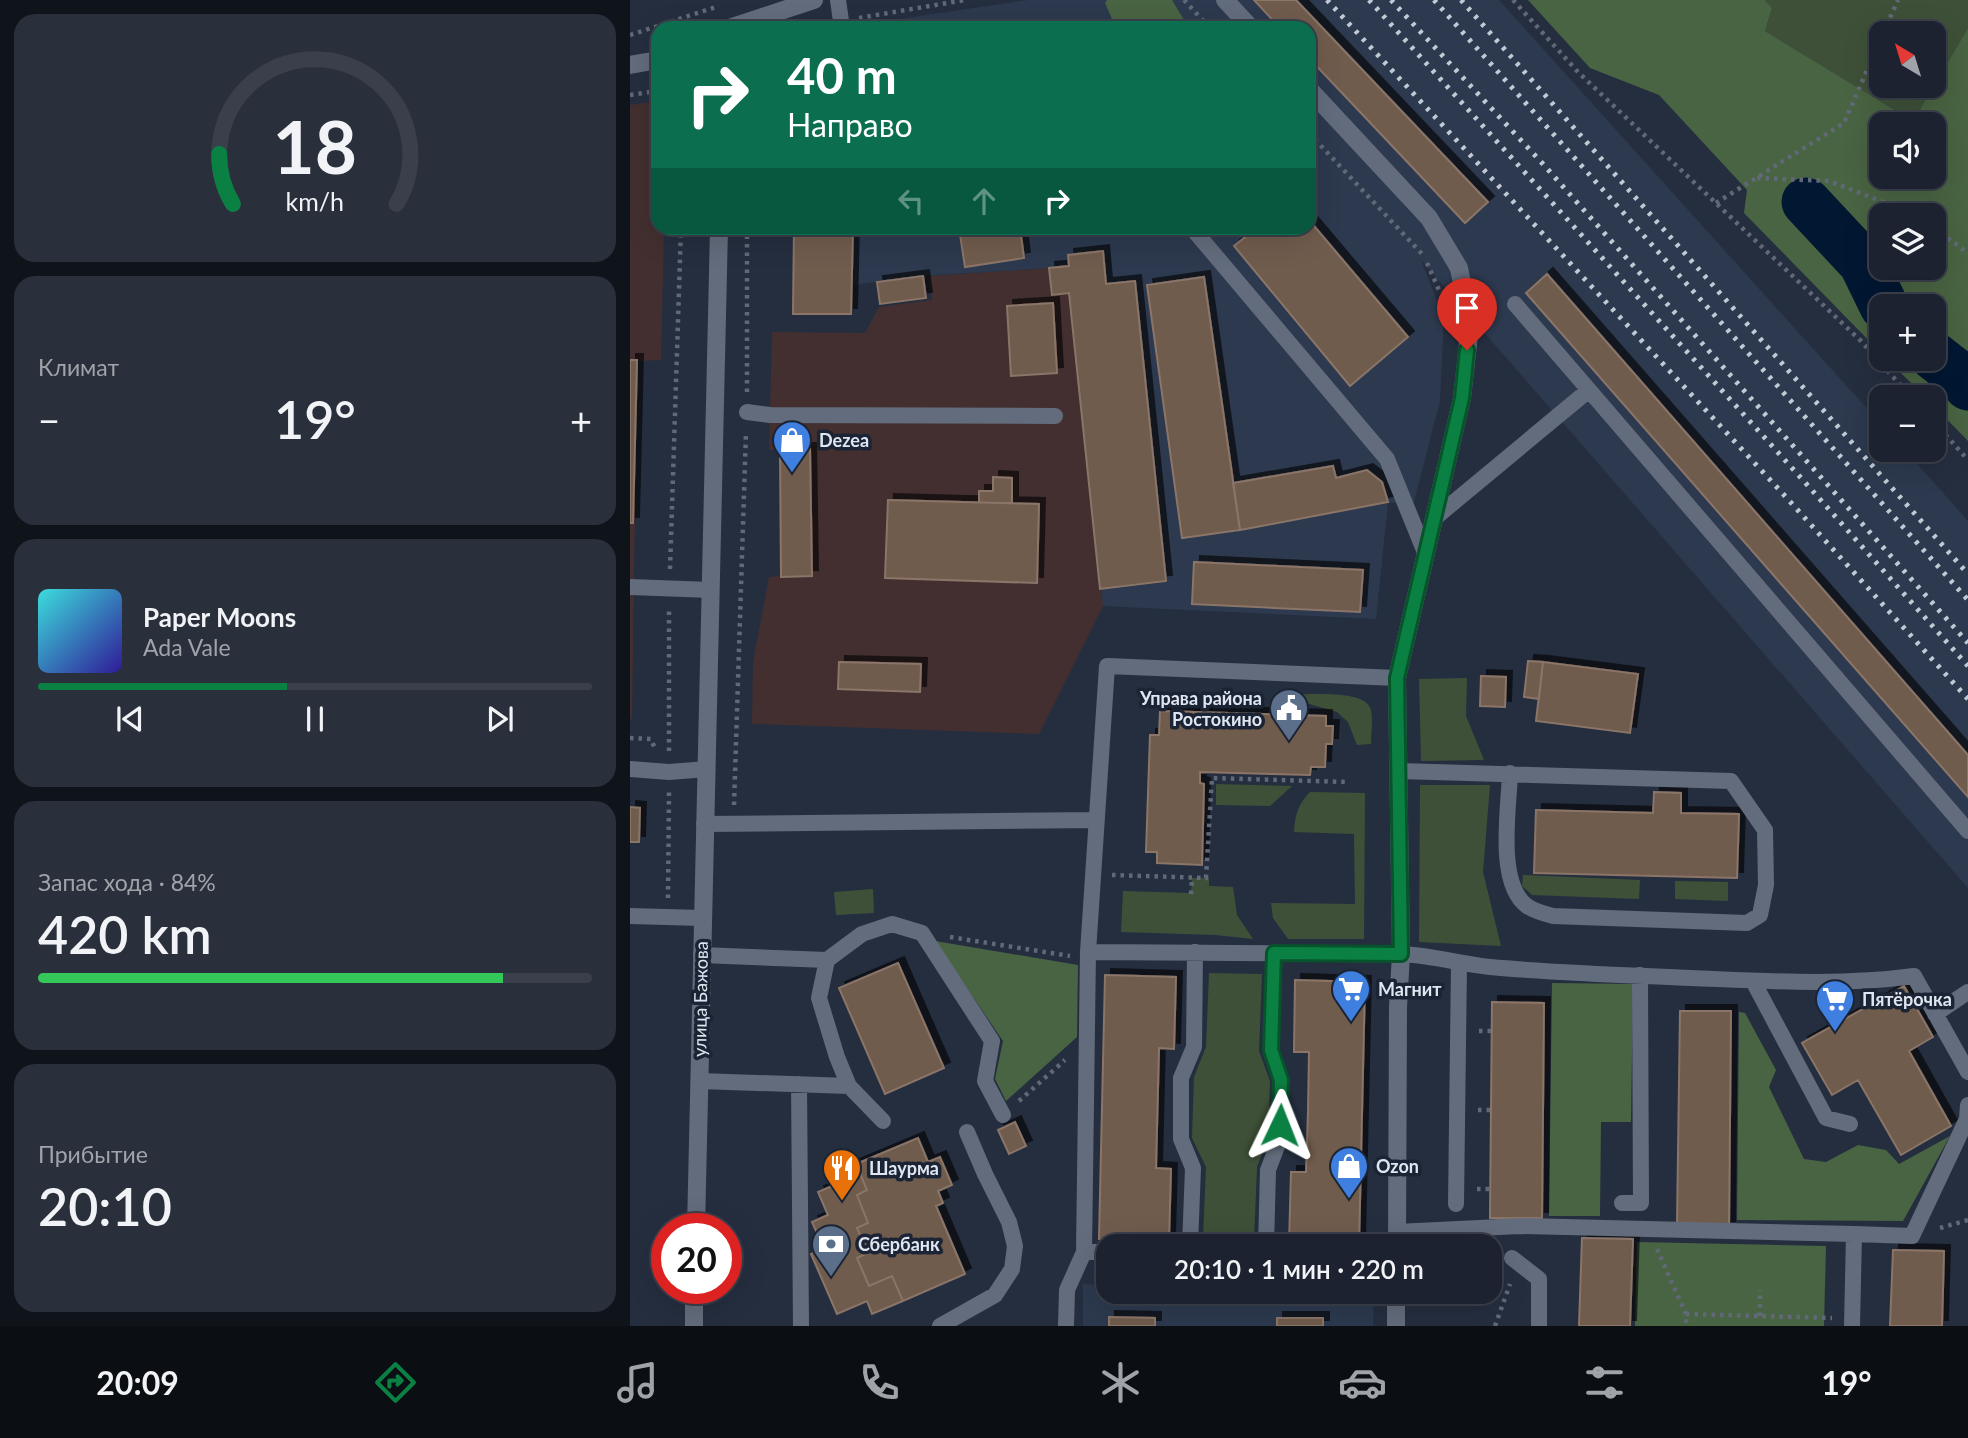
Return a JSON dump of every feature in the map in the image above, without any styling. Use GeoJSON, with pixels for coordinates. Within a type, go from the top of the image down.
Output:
{"type":"FeatureCollection","features":[{"type":"Feature","properties":{"kind":"street"},"geometry":{"type":"LineString","coordinates":[[754,21],[814,0]]}},
{"type":"Feature","properties":{"kind":"street"},"geometry":{"type":"LineString","coordinates":[[1225,0],[1244,21]]}},
{"type":"Feature","properties":{"kind":"street"},"geometry":{"type":"LineString","coordinates":[[1316,97],[1429,218],[1459,268],[1470,326],[1462,398],[1397,678],[1401,954],[1397,1234]]}},
{"type":"Feature","properties":{"kind":"street","name":"улица Бажова"},"geometry":{"type":"LineString","coordinates":[[696,1213],[719,235]]}},
{"type":"Feature","properties":{"kind":"street"},"geometry":{"type":"LineString","coordinates":[[694,1304],[694,1326]]}},
{"type":"Feature","properties":{"kind":"street"},"geometry":{"type":"LineString","coordinates":[[1396,1304],[1396,1326]]}},
{"type":"Feature","properties":{"kind":"lane"},"geometry":{"type":"LineString","coordinates":[[838,0],[841,21]]}},
{"type":"Feature","properties":{"kind":"lane"},"geometry":{"type":"LineString","coordinates":[[1198,235],[1387,459],[1426,555]]}},
{"type":"Feature","properties":{"kind":"lane"},"geometry":{"type":"LineString","coordinates":[[1515,304],[1968,831]]}},
{"type":"Feature","properties":{"kind":"lane"},"geometry":{"type":"LineString","coordinates":[[1436,517],[1589,390]]}},
{"type":"Feature","properties":{"kind":"lane"},"geometry":{"type":"LineString","coordinates":[[747,412],[769,415],[1055,416]]}},
{"type":"Feature","properties":{"kind":"lane"},"geometry":{"type":"LineString","coordinates":[[630,587],[711,590]]}},
{"type":"Feature","properties":{"kind":"lane"},"geometry":{"type":"LineString","coordinates":[[1066,1326],[1067,1290],[1084,1252],[1088,956],[1107,666],[1397,678]]}},
{"type":"Feature","properties":{"kind":"lane"},"geometry":{"type":"LineString","coordinates":[[630,769],[669,772],[707,769]]}},
{"type":"Feature","properties":{"kind":"lane"},"geometry":{"type":"LineString","coordinates":[[1399,771],[1510,773],[1731,781],[1765,830],[1766,885],[1760,915],[1747,923],[1553,916],[1528,907],[1514,891],[1507,865],[1510,773]]}},
{"type":"Feature","properties":{"kind":"lane"},"geometry":{"type":"LineString","coordinates":[[704,824],[1097,820]]}},
{"type":"Feature","properties":{"kind":"lane"},"geometry":{"type":"LineString","coordinates":[[630,916],[702,918]]}},
{"type":"Feature","properties":{"kind":"lane"},"geometry":{"type":"LineString","coordinates":[[701,955],[827,960],[862,934],[891,924],[922,933],[992,1041],[985,1081],[1003,1115]]}},
{"type":"Feature","properties":{"kind":"lane"},"geometry":{"type":"LineString","coordinates":[[1088,956],[1195,952],[1416,954],[1459,964],[1518,970],[1753,981],[1870,982],[1914,976],[1968,1072]]}},
{"type":"Feature","properties":{"kind":"lane"},"geometry":{"type":"LineString","coordinates":[[1190,1234],[1193,1168],[1181,1139],[1181,1078],[1194,1047],[1195,952]]}},
{"type":"Feature","properties":{"kind":"lane"},"geometry":{"type":"LineString","coordinates":[[1266,1234],[1268,1170],[1279,1140],[1281,1080],[1271,1050],[1274,953]]}},
{"type":"Feature","properties":{"kind":"lane"},"geometry":{"type":"LineString","coordinates":[[827,960],[819,998],[837,1057],[849,1086],[883,1121]]}},
{"type":"Feature","properties":{"kind":"lane"},"geometry":{"type":"LineString","coordinates":[[1456,1204],[1459,964]]}},
{"type":"Feature","properties":{"kind":"lane"},"geometry":{"type":"LineString","coordinates":[[1622,1203],[1641,1203],[1640,975]]}},
{"type":"Feature","properties":{"kind":"lane"},"geometry":{"type":"LineString","coordinates":[[1753,981],[1826,1118],[1850,1125]]}},
{"type":"Feature","properties":{"kind":"lane"},"geometry":{"type":"LineString","coordinates":[[1936,1014],[1968,992]]}},
{"type":"Feature","properties":{"kind":"lane"},"geometry":{"type":"LineString","coordinates":[[699,1082],[849,1086]]}},
{"type":"Feature","properties":{"kind":"lane"},"geometry":{"type":"LineString","coordinates":[[799,1084],[801,1326]]}},
{"type":"Feature","properties":{"kind":"lane"},"geometry":{"type":"LineString","coordinates":[[1444,1234],[1520,1226],[1912,1236],[1967,1119],[1968,1105]]}},
{"type":"Feature","properties":{"kind":"lane"},"geometry":{"type":"LineString","coordinates":[[940,1326],[995,1295],[1012,1269],[1015,1246],[1009,1222],[967,1132]]}},
{"type":"Feature","properties":{"kind":"lane"},"geometry":{"type":"LineString","coordinates":[[1852,1322],[1854,1234]]}},
{"type":"Feature","properties":{"kind":"lane"},"geometry":{"type":"LineString","coordinates":[[1084,1252],[1096,1252]]}},
{"type":"Feature","properties":{"kind":"lane"},"geometry":{"type":"LineString","coordinates":[[1515,1260],[1539,1279],[1539,1326]]}},
{"type":"Feature","properties":{"kind":"path"},"geometry":{"type":"LineString","coordinates":[[856,21],[965,0]]}},
{"type":"Feature","properties":{"kind":"path"},"geometry":{"type":"LineString","coordinates":[[1184,0],[1204,21]]}},
{"type":"Feature","properties":{"kind":"path"},"geometry":{"type":"LineString","coordinates":[[1513,0],[1578,72],[1861,341],[1900,385]]}},
{"type":"Feature","properties":{"kind":"path"},"geometry":{"type":"LineString","coordinates":[[1889,21],[1898,0]]}},
{"type":"Feature","properties":{"kind":"path"},"geometry":{"type":"LineString","coordinates":[[675,21],[725,4]]}},
{"type":"Feature","properties":{"kind":"path"},"geometry":{"type":"LineString","coordinates":[[630,36],[651,29]]}},
{"type":"Feature","properties":{"kind":"path"},"geometry":{"type":"LineString","coordinates":[[1716,203],[1844,123],[1869,66]]}},
{"type":"Feature","properties":{"kind":"path"},"geometry":{"type":"LineString","coordinates":[[630,95],[651,92]]}},
{"type":"Feature","properties":{"kind":"path"},"geometry":{"type":"LineString","coordinates":[[1316,140],[1424,256],[1441,295]]}},
{"type":"Feature","properties":{"kind":"path"},"geometry":{"type":"LineString","coordinates":[[1756,177],[1829,181],[1886,203]]}},
{"type":"Feature","properties":{"kind":"path"},"geometry":{"type":"LineString","coordinates":[[733,823],[747,412],[747,235]]}},
{"type":"Feature","properties":{"kind":"path"},"geometry":{"type":"LineString","coordinates":[[1946,237],[1968,253]]}},
{"type":"Feature","properties":{"kind":"path"},"geometry":{"type":"LineString","coordinates":[[1946,435],[1968,460]]}},
{"type":"Feature","properties":{"kind":"path"},"geometry":{"type":"LineString","coordinates":[[1113,861],[1112,875],[1208,878],[1213,778],[1349,782]]}},
{"type":"Feature","properties":{"kind":"path"},"geometry":{"type":"LineString","coordinates":[[1191,894],[1192,878]]}},
{"type":"Feature","properties":{"kind":"path"},"geometry":{"type":"LineString","coordinates":[[922,933],[1088,956]]}},
{"type":"Feature","properties":{"kind":"path"},"geometry":{"type":"LineString","coordinates":[[1003,1115],[1087,1041]]}},
{"type":"Feature","properties":{"kind":"path"},"geometry":{"type":"LineString","coordinates":[[1648,1231],[1686,1314],[1686,1326]]}},
{"type":"Feature","properties":{"kind":"path"},"geometry":{"type":"LineString","coordinates":[[1495,1326],[1515,1260]]}},
{"type":"Feature","properties":{"kind":"path"},"geometry":{"type":"LineString","coordinates":[[1760,1290],[1760,1316]]}},
{"type":"Feature","properties":{"kind":"path"},"geometry":{"type":"LineString","coordinates":[[1686,1314],[1852,1322]]}},
{"type":"Feature","properties":{"kind":"shaded area"},"geometry":{"type":"Polygon","coordinates":[[[1028,0],[1499,0],[1869,411],[1869,462],[1916,462],[1968,521],[1968,888],[1421,260],[1444,319],[1440,401],[1414,502],[1388,503],[1376,619],[1103,606],[1069,293],[1052,295],[1049,268],[922,276],[852,285],[853,235],[1316,235],[1316,21],[885,21],[1028,0]]]}},
{"type":"Feature","properties":{"kind":"shaded area"},"geometry":{"type":"Polygon","coordinates":[[[651,102],[651,235],[664,235],[661,360],[637,361],[632,719],[630,719],[630,105],[651,102]]]}},
{"type":"Feature","properties":{"kind":"shaded area"},"geometry":{"type":"Polygon","coordinates":[[[1049,268],[1069,293],[1103,606],[1039,734],[752,724],[753,662],[769,577],[781,576],[780,450],[769,450],[772,332],[865,333],[879,307],[932,300],[929,276],[1049,268]]]}},
{"type":"Feature","properties":{"kind":"shaded area"},"geometry":{"type":"Polygon","coordinates":[[[1083,1284],[1096,1285],[1096,1304],[1374,1304],[1373,1326],[1083,1326],[1083,1284]]]}},
{"type":"Feature","properties":{"kind":"green space"},"geometry":{"type":"Polygon","coordinates":[[[1107,0],[1172,0],[1185,21],[1113,21],[1105,3],[1107,0]]]}},
{"type":"Feature","properties":{"kind":"green space"},"geometry":{"type":"Polygon","coordinates":[[[1528,0],[1765,0],[1772,8],[1765,31],[1869,94],[1869,98],[1875,98],[1898,112],[1869,112],[1869,189],[1946,189],[1946,112],[1918,112],[1927,98],[1946,98],[1946,65],[1968,28],[1968,441],[1946,418],[1946,385],[1913,385],[1899,371],[1946,371],[1946,294],[1869,294],[1869,341],[1744,213],[1747,190],[1659,95],[1590,68],[1528,0]]]}},
{"type":"Feature","properties":{"kind":"green space"},"geometry":{"type":"Polygon","coordinates":[[[1765,0],[1968,0],[1968,28],[1946,65],[1946,21],[1869,21],[1869,94],[1765,31],[1772,8],[1765,0]]]}},
{"type":"Feature","properties":{"kind":"green space"},"geometry":{"type":"Polygon","coordinates":[[[1875,98],[1927,98],[1918,112],[1898,112],[1875,98]]]}},
{"type":"Feature","properties":{"kind":"green space"},"geometry":{"type":"Polygon","coordinates":[[[1467,678],[1466,716],[1484,760],[1421,761],[1419,679],[1467,678]]]}},
{"type":"Feature","properties":{"kind":"green space"},"geometry":{"type":"Polygon","coordinates":[[[1299,694],[1328,694],[1360,699],[1367,704],[1372,714],[1371,744],[1357,745],[1348,722],[1337,712],[1299,701],[1299,694]]]}},
{"type":"Feature","properties":{"kind":"green space"},"geometry":{"type":"Polygon","coordinates":[[[1216,784],[1292,786],[1270,806],[1216,805],[1216,784]]]}},
{"type":"Feature","properties":{"kind":"green space"},"geometry":{"type":"Polygon","coordinates":[[[1420,785],[1490,785],[1483,872],[1501,946],[1419,942],[1420,785]]]}},
{"type":"Feature","properties":{"kind":"green space"},"geometry":{"type":"Polygon","coordinates":[[[1310,792],[1365,793],[1364,939],[1288,939],[1273,918],[1271,903],[1355,904],[1354,834],[1294,832],[1298,810],[1310,792]]]}},
{"type":"Feature","properties":{"kind":"green space"},"geometry":{"type":"Polygon","coordinates":[[[1523,875],[1640,880],[1639,899],[1532,895],[1522,886],[1523,875]]]}},
{"type":"Feature","properties":{"kind":"green space"},"geometry":{"type":"Polygon","coordinates":[[[1192,878],[1209,878],[1209,886],[1233,887],[1237,915],[1253,939],[1121,932],[1123,891],[1191,893],[1192,878]]]}},
{"type":"Feature","properties":{"kind":"green space"},"geometry":{"type":"Polygon","coordinates":[[[1675,881],[1728,882],[1728,901],[1675,899],[1675,881]]]}},
{"type":"Feature","properties":{"kind":"green space"},"geometry":{"type":"Polygon","coordinates":[[[873,889],[874,913],[836,915],[834,892],[873,889]]]}},
{"type":"Feature","properties":{"kind":"green space"},"geometry":{"type":"Polygon","coordinates":[[[935,941],[1078,965],[1077,1037],[1006,1101],[995,1079],[1003,1041],[935,941]]]}},
{"type":"Feature","properties":{"kind":"green space"},"geometry":{"type":"Polygon","coordinates":[[[1209,973],[1262,974],[1259,1051],[1270,1081],[1268,1138],[1257,1167],[1254,1234],[1203,1234],[1206,1167],[1192,1138],[1194,1077],[1206,1047],[1209,973]]]}},
{"type":"Feature","properties":{"kind":"green space"},"geometry":{"type":"Polygon","coordinates":[[[1552,983],[1633,984],[1631,1122],[1601,1122],[1600,1216],[1549,1216],[1552,983]]]}},
{"type":"Feature","properties":{"kind":"green space"},"geometry":{"type":"Polygon","coordinates":[[[1739,1012],[1745,1013],[1776,1070],[1769,1087],[1804,1159],[1826,1162],[1858,1145],[1886,1150],[1899,1164],[1950,1136],[1903,1221],[1737,1220],[1739,1012]]]}},
{"type":"Feature","properties":{"kind":"green space"},"geometry":{"type":"Polygon","coordinates":[[[1637,1242],[1826,1246],[1824,1326],[1635,1326],[1637,1242]]]}},
{"type":"Feature","properties":{"kind":"building"},"geometry":{"type":"Polygon","coordinates":[[[1254,0],[1296,0],[1316,21],[1274,21],[1254,0]]]}},
{"type":"Feature","properties":{"kind":"building"},"geometry":{"type":"Polygon","coordinates":[[[1316,21],[1488,202],[1465,223],[1316,65],[1316,21]]]}},
{"type":"Feature","properties":{"kind":"building"},"geometry":{"type":"Polygon","coordinates":[[[1316,228],[1408,337],[1350,386],[1234,246],[1248,235],[1316,235],[1316,228]]]}},
{"type":"Feature","properties":{"kind":"building"},"geometry":{"type":"Polygon","coordinates":[[[794,235],[853,235],[851,314],[793,314],[794,235]]]}},
{"type":"Feature","properties":{"kind":"building"},"geometry":{"type":"Polygon","coordinates":[[[960,235],[1021,235],[1024,258],[965,267],[960,235]]]}},
{"type":"Feature","properties":{"kind":"building"},"geometry":{"type":"Polygon","coordinates":[[[1103,251],[1106,284],[1135,281],[1166,581],[1100,589],[1069,293],[1052,295],[1049,268],[1069,266],[1068,255],[1103,251]]]}},
{"type":"Feature","properties":{"kind":"building"},"geometry":{"type":"Polygon","coordinates":[[[1547,274],[1968,755],[1968,797],[1526,293],[1547,274]]]}},
{"type":"Feature","properties":{"kind":"building"},"geometry":{"type":"Polygon","coordinates":[[[923,276],[926,298],[880,304],[877,282],[923,276]]]}},
{"type":"Feature","properties":{"kind":"building"},"geometry":{"type":"Polygon","coordinates":[[[1204,277],[1240,530],[1182,538],[1147,285],[1204,277]]]}},
{"type":"Feature","properties":{"kind":"building"},"geometry":{"type":"Polygon","coordinates":[[[1053,303],[1057,373],[1011,376],[1007,306],[1053,303]]]}},
{"type":"Feature","properties":{"kind":"building"},"geometry":{"type":"Polygon","coordinates":[[[630,360],[637,360],[633,523],[630,523],[630,360]]]}},
{"type":"Feature","properties":{"kind":"building"},"geometry":{"type":"Polygon","coordinates":[[[780,449],[810,449],[812,576],[781,577],[780,449]]]}},
{"type":"Feature","properties":{"kind":"building"},"geometry":{"type":"Polygon","coordinates":[[[1333,466],[1336,478],[1367,470],[1382,482],[1388,502],[1240,530],[1233,483],[1333,466]]]}},
{"type":"Feature","properties":{"kind":"building"},"geometry":{"type":"Polygon","coordinates":[[[993,477],[1012,478],[1012,503],[979,503],[979,491],[993,491],[993,477]]]}},
{"type":"Feature","properties":{"kind":"building"},"geometry":{"type":"Polygon","coordinates":[[[888,500],[1039,504],[1037,583],[885,578],[888,500]]]}},
{"type":"Feature","properties":{"kind":"building"},"geometry":{"type":"Polygon","coordinates":[[[1194,562],[1363,570],[1360,612],[1192,604],[1194,562]]]}},
{"type":"Feature","properties":{"kind":"building"},"geometry":{"type":"Polygon","coordinates":[[[1528,661],[1543,662],[1539,699],[1524,697],[1528,661]]]}},
{"type":"Feature","properties":{"kind":"building"},"geometry":{"type":"Polygon","coordinates":[[[839,662],[921,664],[920,692],[838,689],[839,662]]]}},
{"type":"Feature","properties":{"kind":"building"},"geometry":{"type":"Polygon","coordinates":[[[1543,662],[1638,674],[1630,733],[1536,721],[1543,662]]]}},
{"type":"Feature","properties":{"kind":"building"},"geometry":{"type":"Polygon","coordinates":[[[1481,676],[1506,677],[1505,707],[1480,706],[1481,676]]]}},
{"type":"Feature","properties":{"kind":"building"},"geometry":{"type":"Polygon","coordinates":[[[1160,711],[1326,716],[1326,726],[1333,726],[1332,744],[1326,744],[1325,767],[1311,767],[1310,775],[1200,772],[1200,783],[1204,784],[1202,865],[1157,863],[1157,852],[1146,852],[1150,735],[1159,735],[1160,711]]]}},
{"type":"Feature","properties":{"kind":"building"},"geometry":{"type":"Polygon","coordinates":[[[1654,792],[1681,793],[1681,813],[1739,814],[1737,878],[1534,873],[1536,810],[1653,813],[1654,792]]]}},
{"type":"Feature","properties":{"kind":"building"},"geometry":{"type":"Polygon","coordinates":[[[630,807],[640,808],[639,842],[630,842],[630,807]]]}},
{"type":"Feature","properties":{"kind":"building"},"geometry":{"type":"Polygon","coordinates":[[[898,963],[944,1068],[885,1094],[839,988],[898,963]]]}},
{"type":"Feature","properties":{"kind":"building"},"geometry":{"type":"Polygon","coordinates":[[[1105,975],[1176,977],[1174,1049],[1159,1048],[1156,1168],[1171,1169],[1169,1234],[1099,1234],[1105,975]]]}},
{"type":"Feature","properties":{"kind":"building"},"geometry":{"type":"Polygon","coordinates":[[[1295,980],[1365,982],[1359,1234],[1289,1234],[1291,1172],[1306,1172],[1308,1112],[1309,1052],[1294,1052],[1295,980]]]}},
{"type":"Feature","properties":{"kind":"building"},"geometry":{"type":"Polygon","coordinates":[[[1904,986],[1933,1037],[1909,1051],[1951,1126],[1901,1155],[1858,1080],[1832,1095],[1802,1043],[1904,986]]]}},
{"type":"Feature","properties":{"kind":"building"},"geometry":{"type":"Polygon","coordinates":[[[1492,1002],[1544,1003],[1542,1218],[1490,1218],[1492,1002]]]}},
{"type":"Feature","properties":{"kind":"building"},"geometry":{"type":"Polygon","coordinates":[[[1680,1011],[1731,1011],[1729,1227],[1677,1226],[1680,1011]]]}},
{"type":"Feature","properties":{"kind":"building"},"geometry":{"type":"Polygon","coordinates":[[[1015,1122],[1026,1146],[1009,1154],[998,1130],[1015,1122]]]}},
{"type":"Feature","properties":{"kind":"building"},"geometry":{"type":"Polygon","coordinates":[[[918,1138],[928,1162],[940,1157],[952,1185],[938,1191],[943,1203],[936,1206],[965,1274],[903,1301],[892,1276],[869,1286],[857,1258],[868,1253],[857,1228],[868,1223],[857,1195],[867,1190],[856,1164],[918,1138]]]}},
{"type":"Feature","properties":{"kind":"building"},"geometry":{"type":"Polygon","coordinates":[[[856,1164],[867,1190],[857,1195],[868,1223],[857,1228],[868,1253],[857,1258],[869,1286],[892,1276],[903,1301],[872,1314],[867,1301],[837,1314],[811,1254],[824,1249],[812,1222],[828,1215],[818,1192],[837,1184],[833,1174],[856,1164]]]}},
{"type":"Feature","properties":{"kind":"building"},"geometry":{"type":"Polygon","coordinates":[[[1582,1238],[1633,1239],[1630,1326],[1579,1326],[1582,1238]]]}},
{"type":"Feature","properties":{"kind":"building"},"geometry":{"type":"Polygon","coordinates":[[[1893,1250],[1944,1251],[1942,1326],[1890,1326],[1893,1250]]]}},
{"type":"Feature","properties":{"kind":"building"},"geometry":{"type":"Polygon","coordinates":[[[1109,1317],[1155,1318],[1155,1326],[1109,1326],[1109,1317]]]}},
{"type":"Feature","properties":{"kind":"building"},"geometry":{"type":"Polygon","coordinates":[[[1277,1318],[1323,1318],[1323,1326],[1277,1326],[1277,1318]]]}},
{"type":"Feature","properties":{"kind":"waterway"},"geometry":{"type":"LineString","coordinates":[[1806,202],[1863,263],[1878,294]]}},
{"type":"Feature","properties":{"kind":"waterway"},"geometry":{"type":"LineString","coordinates":[[1803,216],[1814,210]]}},
{"type":"Feature","properties":{"kind":"waterway"},"geometry":{"type":"LineString","coordinates":[[1946,365],[1968,386]]}},
{"type":"Feature","properties":{"kind":"railway"},"geometry":{"type":"LineString","coordinates":[[1327,0],[1785,496],[1968,699]]}},
{"type":"Feature","properties":{"kind":"railway"},"geometry":{"type":"LineString","coordinates":[[1369,0],[1968,666]]}},
{"type":"Feature","properties":{"kind":"railway"},"geometry":{"type":"LineString","coordinates":[[1391,0],[1543,164],[1968,643]]}},
{"type":"Feature","properties":{"kind":"railway"},"geometry":{"type":"LineString","coordinates":[[1434,0],[1968,600]]}},
{"type":"Feature","properties":{"kind":"railway"},"geometry":{"type":"LineString","coordinates":[[1461,0],[1968,574]]}},
{"type":"Feature","properties":{"kind":"place","name":"Dezea"},"geometry":{"type":"Point","coordinates":[792,474]}},
{"type":"Feature","properties":{"kind":"place","name":"Управа района Ростокино"},"geometry":{"type":"Point","coordinates":[1289,742]}},
{"type":"Feature","properties":{"kind":"place","name":"Магнит"},"geometry":{"type":"Point","coordinates":[1351,1023]}},
{"type":"Feature","properties":{"kind":"place","name":"Пятёрочка"},"geometry":{"type":"Point","coordinates":[1835,1033]}},
{"type":"Feature","properties":{"kind":"place","name":"Ozon"},"geometry":{"type":"Point","coordinates":[1349,1200]}},
{"type":"Feature","properties":{"kind":"place","name":"Шаурма"},"geometry":{"type":"Point","coordinates":[842,1202]}},
{"type":"Feature","properties":{"kind":"place","name":"Сбербанк"},"geometry":{"type":"Point","coordinates":[831,1278]}},
{"type":"Feature","properties":{"kind":"route"},"geometry":{"type":"LineString","coordinates":[[1280,1125],[1281,1080],[1271,1050],[1274,953],[1401,954],[1397,678],[1462,398],[1467,350]]}}]}
